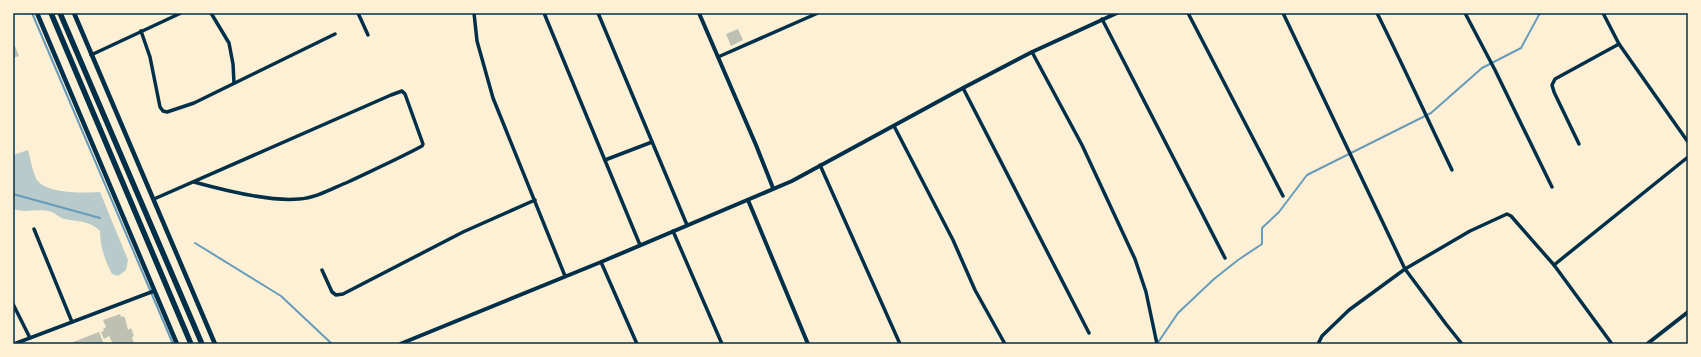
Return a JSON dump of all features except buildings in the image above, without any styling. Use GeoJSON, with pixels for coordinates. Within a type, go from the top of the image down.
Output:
{"type":"FeatureCollection","features":[{"type":"Feature","properties":{"kind":"highway"},"geometry":{"type":"LineString","coordinates":[[51,13],[191,344]]}},
{"type":"Feature","properties":{"kind":"highway"},"geometry":{"type":"LineString","coordinates":[[60,13],[202,344]]}},
{"type":"Feature","properties":{"kind":"main road"},"geometry":{"type":"LineString","coordinates":[[37,13],[177,344]]}},
{"type":"Feature","properties":{"kind":"main road"},"geometry":{"type":"LineString","coordinates":[[74,13],[90,55],[216,344]]}},
{"type":"Feature","properties":{"kind":"street"},"geometry":{"type":"LineString","coordinates":[[90,55],[181,13]]}},
{"type":"Feature","properties":{"kind":"street"},"geometry":{"type":"LineString","coordinates":[[211,13],[229,43],[233,64],[234,83]]}},
{"type":"Feature","properties":{"kind":"street"},"geometry":{"type":"LineString","coordinates":[[358,13],[368,35]]}},
{"type":"Feature","properties":{"kind":"street"},"geometry":{"type":"LineString","coordinates":[[474,13],[477,41],[491,92],[566,276]]}},
{"type":"Feature","properties":{"kind":"street"},"geometry":{"type":"LineString","coordinates":[[544,13],[640,245]]}},
{"type":"Feature","properties":{"kind":"street"},"geometry":{"type":"LineString","coordinates":[[598,13],[687,225]]}},
{"type":"Feature","properties":{"kind":"street"},"geometry":{"type":"LineString","coordinates":[[699,13],[773,188]]}},
{"type":"Feature","properties":{"kind":"street"},"geometry":{"type":"LineString","coordinates":[[718,57],[816,13]]}},
{"type":"Feature","properties":{"kind":"street"},"geometry":{"type":"LineString","coordinates":[[400,344],[411,342],[792,181],[1032,52],[1117,13]]}},
{"type":"Feature","properties":{"kind":"street"},"geometry":{"type":"LineString","coordinates":[[1188,13],[1283,196]]}},
{"type":"Feature","properties":{"kind":"street"},"geometry":{"type":"LineString","coordinates":[[1283,13],[1405,269],[1462,344]]}},
{"type":"Feature","properties":{"kind":"street"},"geometry":{"type":"LineString","coordinates":[[1377,13],[1409,76],[1429,123],[1452,170]]}},
{"type":"Feature","properties":{"kind":"street"},"geometry":{"type":"LineString","coordinates":[[1465,13],[1490,60],[1552,187]]}},
{"type":"Feature","properties":{"kind":"street"},"geometry":{"type":"LineString","coordinates":[[1603,13],[1619,44],[1688,142]]}},
{"type":"Feature","properties":{"kind":"street"},"geometry":{"type":"LineString","coordinates":[[1102,19],[1225,258]]}},
{"type":"Feature","properties":{"kind":"street"},"geometry":{"type":"LineString","coordinates":[[141,31],[150,57],[160,107],[163,111],[171,111],[194,103],[335,34]]}},
{"type":"Feature","properties":{"kind":"street"},"geometry":{"type":"LineString","coordinates":[[1579,144],[1552,85],[1555,79],[1619,44]]}},
{"type":"Feature","properties":{"kind":"street"},"geometry":{"type":"LineString","coordinates":[[1032,52],[1082,145],[1135,259],[1146,292],[1157,344]]}},
{"type":"Feature","properties":{"kind":"street"},"geometry":{"type":"LineString","coordinates":[[964,88],[1089,333]]}},
{"type":"Feature","properties":{"kind":"street"},"geometry":{"type":"LineString","coordinates":[[154,199],[402,91],[405,94],[424,144],[417,149],[370,172],[319,194],[300,199],[279,199],[227,191],[194,182]]}},
{"type":"Feature","properties":{"kind":"street"},"geometry":{"type":"LineString","coordinates":[[894,126],[953,240],[975,290],[1005,344]]}},
{"type":"Feature","properties":{"kind":"street"},"geometry":{"type":"LineString","coordinates":[[605,160],[652,142]]}},
{"type":"Feature","properties":{"kind":"street"},"geometry":{"type":"LineString","coordinates":[[1554,265],[1688,157]]}},
{"type":"Feature","properties":{"kind":"street"},"geometry":{"type":"LineString","coordinates":[[820,165],[900,344]]}},
{"type":"Feature","properties":{"kind":"street"},"geometry":{"type":"LineString","coordinates":[[322,270],[332,292],[336,295],[343,294],[463,232],[535,200]]}},
{"type":"Feature","properties":{"kind":"street"},"geometry":{"type":"LineString","coordinates":[[748,200],[808,344]]}},
{"type":"Feature","properties":{"kind":"street"},"geometry":{"type":"LineString","coordinates":[[1318,344],[1322,336],[1349,310],[1405,269],[1470,232],[1502,215],[1507,214],[1511,216],[1554,265],[1612,344]]}},
{"type":"Feature","properties":{"kind":"street"},"geometry":{"type":"LineString","coordinates":[[34,229],[72,322]]}},
{"type":"Feature","properties":{"kind":"street"},"geometry":{"type":"LineString","coordinates":[[673,231],[722,344]]}},
{"type":"Feature","properties":{"kind":"street"},"geometry":{"type":"LineString","coordinates":[[601,262],[637,344]]}},
{"type":"Feature","properties":{"kind":"street"},"geometry":{"type":"LineString","coordinates":[[14,344],[154,291]]}},
{"type":"Feature","properties":{"kind":"street"},"geometry":{"type":"LineString","coordinates":[[13,304],[30,338]]}},
{"type":"Feature","properties":{"kind":"street"},"geometry":{"type":"LineString","coordinates":[[1647,344],[1688,312]]}},
{"type":"Feature","properties":{"kind":"shaded area"},"geometry":{"type":"Polygon","coordinates":[[[28,150],[37,180],[42,185],[67,192],[100,192],[128,260],[126,270],[118,276],[112,274],[103,253],[100,231],[96,227],[83,222],[63,218],[48,211],[24,211],[13,209],[13,155],[28,150]]]}},
{"type":"Feature","properties":{"kind":"waterway"},"geometry":{"type":"LineString","coordinates":[[32,13],[173,344]]}},
{"type":"Feature","properties":{"kind":"waterway"},"geometry":{"type":"LineString","coordinates":[[1157,344],[1178,313],[1214,279],[1238,260],[1262,244],[1262,228],[1279,212],[1307,175],[1431,113],[1482,68],[1521,48],[1540,13]]}},
{"type":"Feature","properties":{"kind":"waterway"},"geometry":{"type":"LineString","coordinates":[[13,194],[100,218]]}},
{"type":"Feature","properties":{"kind":"waterway"},"geometry":{"type":"LineString","coordinates":[[195,243],[281,296],[332,344]]}}]}
